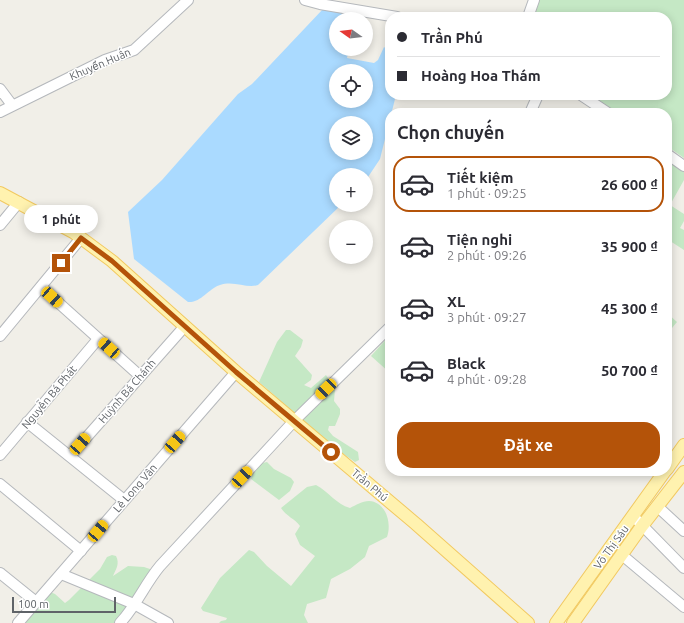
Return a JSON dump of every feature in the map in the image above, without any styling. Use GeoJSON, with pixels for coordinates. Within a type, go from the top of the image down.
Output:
{"type":"FeatureCollection","features":[{"type":"Feature","properties":{"kind":"main road","name":"Trần Phú"},"geometry":{"type":"LineString","coordinates":[[0,193],[19,202],[81,238],[112,261],[236,372],[416,524],[528,623]]}},
{"type":"Feature","properties":{"kind":"main road","name":"Võ Thị Sáu"},"geometry":{"type":"LineString","coordinates":[[672,462],[684,445]]}},
{"type":"Feature","properties":{"kind":"main road","name":"Võ Thị Sáu"},"geometry":{"type":"LineString","coordinates":[[573,623],[642,526],[684,472]]}},
{"type":"Feature","properties":{"kind":"main road","name":"Võ Thị Sáu"},"geometry":{"type":"LineString","coordinates":[[556,623],[662,476]]}},
{"type":"Feature","properties":{"kind":"street","name":"Khuyển Huấn"},"geometry":{"type":"LineString","coordinates":[[0,112],[105,60],[134,50],[188,0]]}},
{"type":"Feature","properties":{"kind":"street"},"geometry":{"type":"LineString","coordinates":[[305,0],[385,15]]}},
{"type":"Feature","properties":{"kind":"street"},"geometry":{"type":"LineString","coordinates":[[530,12],[534,0]]}},
{"type":"Feature","properties":{"kind":"street"},"geometry":{"type":"LineString","coordinates":[[0,89],[12,105]]}},
{"type":"Feature","properties":{"kind":"street"},"geometry":{"type":"LineString","coordinates":[[588,100],[600,108]]}},
{"type":"Feature","properties":{"kind":"street"},"geometry":{"type":"LineString","coordinates":[[672,158],[684,166]]}},
{"type":"Feature","properties":{"kind":"street"},"geometry":{"type":"LineString","coordinates":[[0,225],[19,202]]}},
{"type":"Feature","properties":{"kind":"street"},"geometry":{"type":"LineString","coordinates":[[0,210],[10,213]]}},
{"type":"Feature","properties":{"kind":"street"},"geometry":{"type":"LineString","coordinates":[[0,336],[81,238]]}},
{"type":"Feature","properties":{"kind":"street"},"geometry":{"type":"LineString","coordinates":[[41,287],[140,376]]}},
{"type":"Feature","properties":{"kind":"street","name":"Huỳnh Bá Chánh"},"geometry":{"type":"LineString","coordinates":[[70,456],[185,326]]}},
{"type":"Feature","properties":{"kind":"street"},"geometry":{"type":"LineString","coordinates":[[120,623],[160,566],[294,421],[385,332]]}},
{"type":"Feature","properties":{"kind":"street","name":"Nguyễn Bá Phát"},"geometry":{"type":"LineString","coordinates":[[0,455],[98,339]]}},
{"type":"Feature","properties":{"kind":"street","name":"Lê Long Vân"},"geometry":{"type":"LineString","coordinates":[[18,623],[236,372]]}},
{"type":"Feature","properties":{"kind":"street"},"geometry":{"type":"LineString","coordinates":[[27,422],[124,500]]}},
{"type":"Feature","properties":{"kind":"street"},"geometry":{"type":"LineString","coordinates":[[0,484],[81,551]]}},
{"type":"Feature","properties":{"kind":"street"},"geometry":{"type":"LineString","coordinates":[[658,507],[684,531]]}},
{"type":"Feature","properties":{"kind":"street"},"geometry":{"type":"LineString","coordinates":[[633,516],[684,568]]}},
{"type":"Feature","properties":{"kind":"street"},"geometry":{"type":"LineString","coordinates":[[622,555],[684,607]]}},
{"type":"Feature","properties":{"kind":"street"},"geometry":{"type":"LineString","coordinates":[[0,573],[36,602]]}},
{"type":"Feature","properties":{"kind":"street"},"geometry":{"type":"LineString","coordinates":[[61,574],[134,604],[168,623]]}},
{"type":"Feature","properties":{"kind":"green space"},"geometry":{"type":"Polygon","coordinates":[[[534,0],[684,0],[684,158],[672,150],[672,108],[610,108],[598,100],[672,100],[672,12],[530,12],[534,0]]]}},
{"type":"Feature","properties":{"kind":"green space"},"geometry":{"type":"Polygon","coordinates":[[[672,161],[684,170],[684,180],[672,201],[672,161]]]}},
{"type":"Feature","properties":{"kind":"green space"},"geometry":{"type":"Polygon","coordinates":[[[672,206],[684,214],[684,221],[680,228],[684,230],[684,250],[672,242],[672,206]]]}},
{"type":"Feature","properties":{"kind":"green space"},"geometry":{"type":"Polygon","coordinates":[[[672,318],[677,322],[672,328],[672,318]]]}},
{"type":"Feature","properties":{"kind":"green space"},"geometry":{"type":"Polygon","coordinates":[[[286,330],[290,330],[303,340],[301,347],[295,356],[312,375],[311,380],[304,385],[311,388],[326,375],[335,389],[334,401],[340,409],[340,414],[335,426],[329,426],[328,430],[333,436],[358,452],[359,460],[355,462],[330,444],[259,382],[277,342],[286,330]]]}},
{"type":"Feature","properties":{"kind":"green space"},"geometry":{"type":"Polygon","coordinates":[[[385,341],[385,369],[371,356],[385,341]]]}},
{"type":"Feature","properties":{"kind":"green space"},"geometry":{"type":"Polygon","coordinates":[[[267,462],[274,469],[291,478],[294,482],[290,491],[279,500],[251,479],[256,468],[267,462]]]}},
{"type":"Feature","properties":{"kind":"green space"},"geometry":{"type":"Polygon","coordinates":[[[316,485],[341,504],[350,508],[366,501],[375,502],[380,505],[388,520],[389,526],[387,537],[369,546],[365,557],[350,569],[331,579],[326,598],[307,604],[304,615],[308,623],[219,623],[227,618],[203,611],[201,608],[220,578],[249,550],[254,552],[267,566],[291,586],[315,556],[300,545],[295,534],[300,526],[281,508],[307,487],[316,485]]]}},
{"type":"Feature","properties":{"kind":"green space"},"geometry":{"type":"Polygon","coordinates":[[[112,555],[116,556],[118,562],[113,576],[128,566],[144,567],[153,570],[126,623],[24,623],[50,592],[55,594],[65,603],[69,600],[100,569],[107,557],[112,555]]]}},
{"type":"Feature","properties":{"kind":"water"},"geometry":{"type":"Polygon","coordinates":[[[323,9],[346,12],[329,12],[329,56],[347,56],[347,58],[374,63],[378,60],[384,47],[385,48],[385,100],[395,100],[393,108],[385,108],[385,139],[380,159],[373,170],[373,168],[329,168],[329,212],[334,212],[258,285],[249,286],[230,283],[220,285],[201,298],[193,302],[188,302],[134,259],[128,212],[162,180],[238,94],[252,84],[323,9]]]}},
{"type":"Feature","properties":{"kind":"route"},"geometry":{"type":"LineString","coordinates":[[61,263],[81,238],[112,261],[236,372],[331,452]]}}]}
